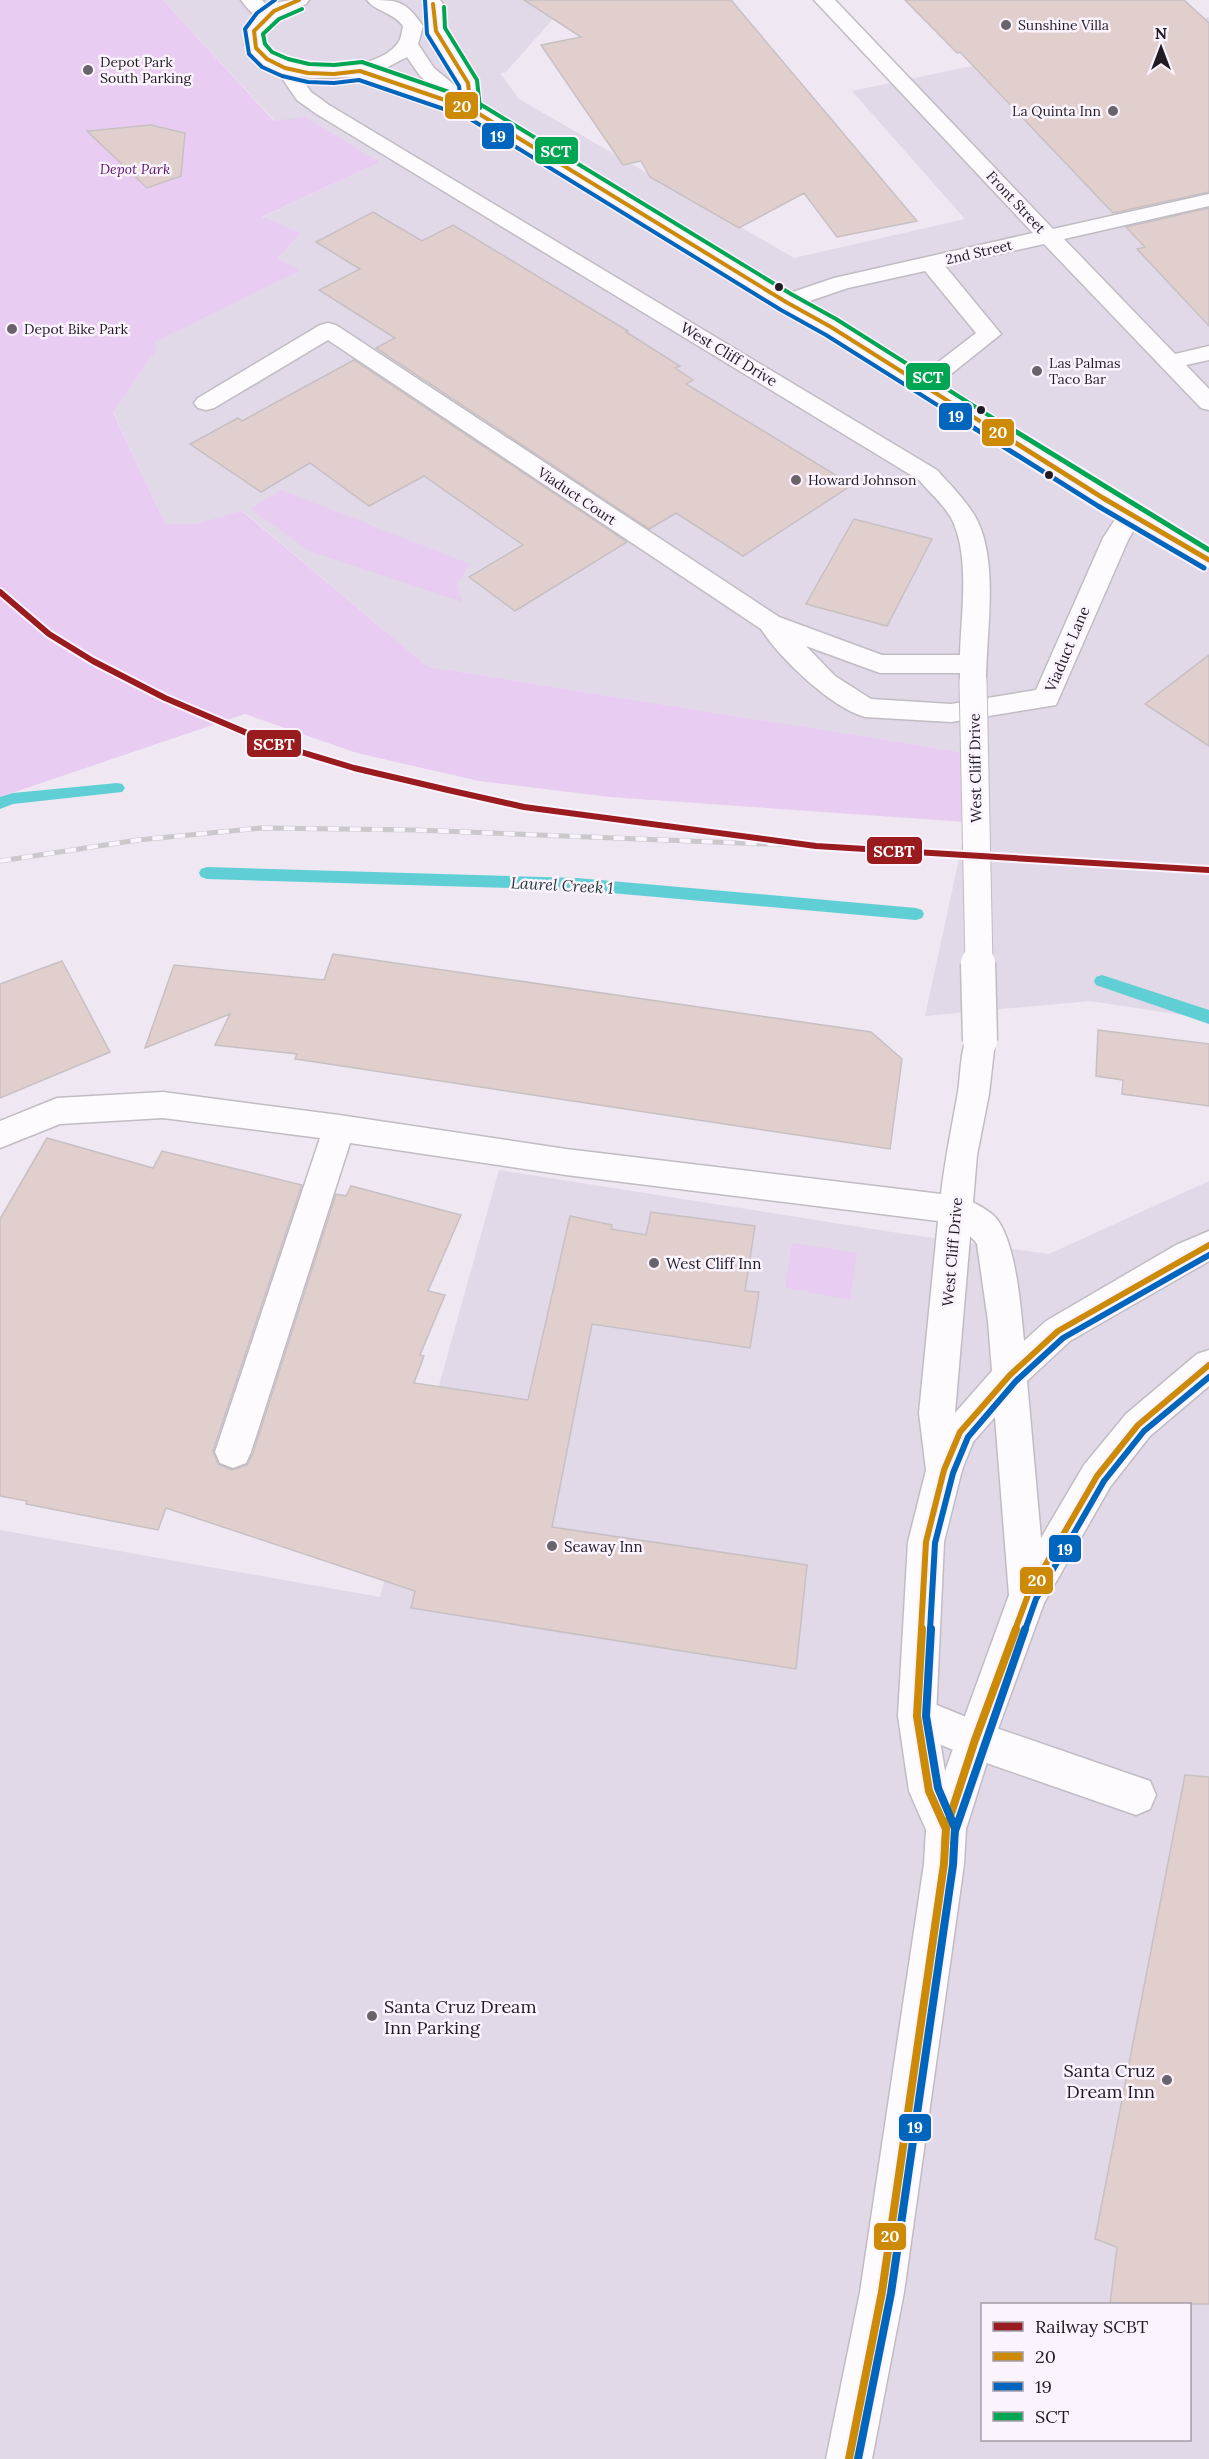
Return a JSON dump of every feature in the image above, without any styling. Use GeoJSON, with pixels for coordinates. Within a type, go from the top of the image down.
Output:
{"type":"FeatureCollection","features":[{"type":"Feature","properties":{"kind":"street"},"geometry":{"type":"LineString","coordinates":[[251,0],[266,15]]}},
{"type":"Feature","properties":{"kind":"street"},"geometry":{"type":"LineString","coordinates":[[299,0],[285,4],[266,15],[254,31],[256,48],[267,59],[285,68],[308,73],[334,74],[360,71],[390,60],[436,2]]}},
{"type":"Feature","properties":{"kind":"street"},"geometry":{"type":"LineString","coordinates":[[377,0],[404,13],[410,36],[427,72],[471,109],[786,302],[831,327],[1131,515],[1209,561]]}},
{"type":"Feature","properties":{"kind":"street","name":"Front Street"},"geometry":{"type":"LineString","coordinates":[[824,0],[1209,403]]}},
{"type":"Feature","properties":{"kind":"street"},"geometry":{"type":"LineString","coordinates":[[436,2],[436,31],[468,83],[471,109]]}},
{"type":"Feature","properties":{"kind":"street","name":"West Cliff Drive"},"geometry":{"type":"LineString","coordinates":[[285,68],[304,96],[322,109],[928,475],[947,496],[966,524],[975,554],[973,673],[980,1041],[956,1209],[937,1413],[944,1470],[926,1542],[917,1716],[929,1791],[946,1829]]}},
{"type":"Feature","properties":{"kind":"street"},"geometry":{"type":"LineString","coordinates":[[360,71],[471,109]]}},
{"type":"Feature","properties":{"kind":"street","name":"2nd Street"},"geometry":{"type":"LineString","coordinates":[[786,302],[832,286],[1209,200]]}},
{"type":"Feature","properties":{"kind":"street"},"geometry":{"type":"LineString","coordinates":[[923,385],[989,334],[930,263]]}},
{"type":"Feature","properties":{"kind":"street","name":"Viaduct Court"},"geometry":{"type":"LineString","coordinates":[[206,403],[328,330],[770,623],[880,664],[973,673]]}},
{"type":"Feature","properties":{"kind":"street"},"geometry":{"type":"LineString","coordinates":[[1170,362],[1209,353]]}},
{"type":"Feature","properties":{"kind":"street","name":"Viaduct Lane"},"geometry":{"type":"LineString","coordinates":[[770,623],[825,684],[865,708],[951,713],[1046,698],[1116,538],[1131,515]]}},
{"type":"Feature","properties":{"kind":"street"},"geometry":{"type":"LineString","coordinates":[[0,1135],[57,1111],[163,1105],[339,1128],[566,1162],[956,1209],[984,1227],[993,1242],[1010,1375],[1028,1595]]}},
{"type":"Feature","properties":{"kind":"street"},"geometry":{"type":"LineString","coordinates":[[233,1452],[339,1128]]}},
{"type":"Feature","properties":{"kind":"street"},"geometry":{"type":"LineString","coordinates":[[944,1470],[960,1432],[1010,1375],[1058,1331],[1209,1245]]}},
{"type":"Feature","properties":{"kind":"street","name":"West Cliff Drive"},"geometry":{"type":"LineString","coordinates":[[849,2459],[882,2292],[944,1864],[946,1829],[975,1740],[1028,1595],[1096,1476],[1138,1425],[1209,1365]]}},
{"type":"Feature","properties":{"kind":"street"},"geometry":{"type":"LineString","coordinates":[[917,1716],[975,1740],[1136,1795]]}},
{"type":"Feature","properties":{"kind":"shaded area"},"geometry":{"type":"Polygon","coordinates":[[[163,0],[560,0],[546,5],[552,20],[506,72],[500,73],[519,99],[794,258],[965,219],[852,91],[1209,17],[1209,1019],[1090,1001],[925,1016],[967,822],[984,756],[428,667],[243,511],[197,524],[165,524],[113,411],[154,342],[299,271],[278,258],[300,234],[261,218],[380,162],[275,121],[163,0]]]}},
{"type":"Feature","properties":{"kind":"shaded area"},"geometry":{"type":"Polygon","coordinates":[[[499,1170],[898,1233],[1049,1254],[1209,1181],[1209,2459],[0,2459],[0,1530],[380,1597],[499,1170]]]}},
{"type":"Feature","properties":{"kind":"green space","name":"Depot Park"},"geometry":{"type":"Polygon","coordinates":[[[0,0],[163,0],[274,121],[305,117],[380,162],[262,217],[301,233],[278,258],[300,271],[154,342],[157,348],[113,412],[165,524],[196,524],[242,511],[428,667],[985,756],[967,822],[610,797],[479,781],[357,753],[245,714],[0,797],[0,0]]]}},
{"type":"Feature","properties":{"kind":"green space"},"geometry":{"type":"Polygon","coordinates":[[[281,490],[470,564],[457,583],[462,602],[309,551],[251,509],[281,490]]]}},
{"type":"Feature","properties":{"kind":"green space"},"geometry":{"type":"Polygon","coordinates":[[[792,1243],[857,1253],[850,1300],[785,1287],[792,1243]]]}},
{"type":"Feature","properties":{"kind":"building"},"geometry":{"type":"Polygon","coordinates":[[[524,0],[731,0],[917,221],[837,237],[804,193],[739,228],[650,177],[641,161],[623,165],[541,45],[581,37],[524,0]]]}},
{"type":"Feature","properties":{"kind":"building"},"geometry":{"type":"Polygon","coordinates":[[[905,0],[1184,0],[1209,23],[1209,192],[1113,213],[960,52],[957,53],[905,0]]]}},
{"type":"Feature","properties":{"kind":"building"},"geometry":{"type":"Polygon","coordinates":[[[151,125],[185,133],[181,176],[147,188],[87,131],[151,125]]]}},
{"type":"Feature","properties":{"kind":"building"},"geometry":{"type":"Polygon","coordinates":[[[1209,208],[1209,326],[1137,249],[1145,247],[1126,227],[1209,208]]]}},
{"type":"Feature","properties":{"kind":"building"},"geometry":{"type":"Polygon","coordinates":[[[373,212],[422,241],[453,225],[628,331],[626,332],[680,366],[675,368],[693,380],[686,384],[852,485],[743,556],[676,513],[649,529],[376,348],[395,338],[319,290],[360,269],[316,242],[373,212]]]}},
{"type":"Feature","properties":{"kind":"building"},"geometry":{"type":"Polygon","coordinates":[[[354,360],[627,542],[515,611],[469,577],[523,545],[424,476],[369,506],[310,463],[261,492],[190,444],[238,418],[242,421],[354,360]]]}},
{"type":"Feature","properties":{"kind":"building"},"geometry":{"type":"Polygon","coordinates":[[[854,519],[932,539],[887,626],[806,604],[854,519]]]}},
{"type":"Feature","properties":{"kind":"building"},"geometry":{"type":"Polygon","coordinates":[[[1209,655],[1209,746],[1145,704],[1209,655]]]}},
{"type":"Feature","properties":{"kind":"building"},"geometry":{"type":"Polygon","coordinates":[[[333,954],[871,1032],[902,1059],[890,1149],[295,1059],[297,1054],[215,1045],[230,1014],[145,1048],[174,965],[324,980],[333,954]]]}},
{"type":"Feature","properties":{"kind":"building"},"geometry":{"type":"Polygon","coordinates":[[[62,961],[110,1052],[0,1098],[0,984],[62,961]]]}},
{"type":"Feature","properties":{"kind":"building"},"geometry":{"type":"Polygon","coordinates":[[[1098,1030],[1209,1044],[1209,1106],[1122,1094],[1123,1080],[1096,1076],[1098,1030]]]}},
{"type":"Feature","properties":{"kind":"building"},"geometry":{"type":"Polygon","coordinates":[[[47,1138],[153,1168],[162,1151],[302,1185],[213,1451],[218,1464],[232,1470],[247,1465],[253,1453],[336,1194],[346,1196],[351,1186],[461,1215],[428,1291],[445,1295],[420,1355],[424,1356],[414,1383],[528,1400],[570,1216],[612,1225],[611,1229],[646,1235],[651,1212],[755,1226],[745,1291],[759,1292],[750,1348],[592,1324],[552,1527],[807,1565],[796,1669],[411,1608],[415,1591],[166,1508],[158,1530],[26,1504],[27,1501],[0,1496],[0,1219],[47,1138]]]}},
{"type":"Feature","properties":{"kind":"building","name":"Santa Cruz Dream Inn"},"geometry":{"type":"Polygon","coordinates":[[[1185,1775],[1209,1777],[1209,2304],[1110,2303],[1117,2247],[1095,2239],[1185,1775]]]}},
{"type":"Feature","properties":{"kind":"waterway","name":"Laurel Creek 1"},"geometry":{"type":"LineString","coordinates":[[0,803],[13,799],[117,788]]}},
{"type":"Feature","properties":{"kind":"waterway","name":"Laurel Creek 1"},"geometry":{"type":"LineString","coordinates":[[207,873],[577,884],[916,914]]}},
{"type":"Feature","properties":{"kind":"waterway","name":"Laurel Creek 1"},"geometry":{"type":"LineString","coordinates":[[1102,981],[1209,1017]]}},
{"type":"Feature","properties":{"kind":"railway"},"geometry":{"type":"LineString","coordinates":[[0,861],[138,840],[261,828],[416,830],[816,846]]}},
{"type":"Feature","properties":{"kind":"rail line","name":"SCBT"},"geometry":{"type":"LineString","coordinates":[[0,592],[49,634],[93,661],[165,698],[268,742],[354,768],[448,790],[524,807],[816,846],[1209,870]]}},
{"type":"Feature","properties":{"kind":"transit line","name":"19"},"geometry":{"type":"LineString","coordinates":[[275,0],[257,13],[245,29],[249,54],[262,67],[282,76],[308,82],[334,83],[359,80],[467,117],[781,310],[826,335],[1098,506],[1204,568]]}},
{"type":"Feature","properties":{"kind":"transit line","name":"20"},"geometry":{"type":"LineString","coordinates":[[299,0],[274,11],[254,31],[256,48],[267,59],[285,68],[308,73],[334,74],[360,71],[471,109],[786,302],[831,327],[1103,498],[1209,560]]}},
{"type":"Feature","properties":{"kind":"transit line","name":"19"},"geometry":{"type":"LineString","coordinates":[[425,0],[427,34],[459,86],[462,110]]}},
{"type":"Feature","properties":{"kind":"transit line","name":"20"},"geometry":{"type":"LineString","coordinates":[[433,4],[436,31],[468,83],[471,109]]}},
{"type":"Feature","properties":{"kind":"transit line","name":"SCT"},"geometry":{"type":"LineString","coordinates":[[444,7],[445,28],[477,80],[480,108]]}},
{"type":"Feature","properties":{"kind":"transit line","name":"SCT"},"geometry":{"type":"LineString","coordinates":[[302,9],[279,19],[263,34],[265,44],[272,52],[309,64],[334,65],[362,62],[475,101],[791,294],[836,319],[1108,490],[1209,550]]}},
{"type":"Feature","properties":{"kind":"transit line","name":"20"},"geometry":{"type":"LineString","coordinates":[[849,2459],[882,2292],[944,1864],[946,1829],[929,1791],[917,1716],[926,1542],[944,1470],[960,1432],[1010,1375],[1058,1331],[1209,1245]]}},
{"type":"Feature","properties":{"kind":"transit line","name":"19"},"geometry":{"type":"LineString","coordinates":[[858,2459],[891,2293],[953,1865],[955,1828],[938,1788],[926,1716],[935,1543],[953,1473],[968,1437],[1016,1381],[1063,1338],[1209,1255]]}},
{"type":"Feature","properties":{"kind":"transit line","name":"20"},"geometry":{"type":"LineString","coordinates":[[945,1843],[946,1829],[975,1740],[1028,1595],[1097,1476],[1138,1425],[1209,1365]]}},
{"type":"Feature","properties":{"kind":"transit line","name":"19"},"geometry":{"type":"LineString","coordinates":[[954,1844],[955,1831],[984,1743],[1036,1599],[1104,1481],[1144,1431],[1209,1377]]}},
{"type":"Feature","properties":{"kind":"place","name":"Sunshine Villa"},"geometry":{"type":"Point","coordinates":[1006,25]}},
{"type":"Feature","properties":{"kind":"place","name":"Depot Park South Parking"},"geometry":{"type":"Point","coordinates":[88,70]}},
{"type":"Feature","properties":{"kind":"place","name":"La Quinta Inn"},"geometry":{"type":"Point","coordinates":[1113,111]}},
{"type":"Feature","properties":{"kind":"place","name":"Depot Bike Park"},"geometry":{"type":"Point","coordinates":[12,329]}},
{"type":"Feature","properties":{"kind":"place","name":"Las Palmas Taco Bar"},"geometry":{"type":"Point","coordinates":[1037,371]}},
{"type":"Feature","properties":{"kind":"place","name":"Howard Johnson"},"geometry":{"type":"Point","coordinates":[796,480]}},
{"type":"Feature","properties":{"kind":"place","name":"West Cliff Inn"},"geometry":{"type":"Point","coordinates":[654,1263]}},
{"type":"Feature","properties":{"kind":"place","name":"Seaway Inn"},"geometry":{"type":"Point","coordinates":[552,1546]}},
{"type":"Feature","properties":{"kind":"place","name":"Santa Cruz Dream Inn Parking"},"geometry":{"type":"Point","coordinates":[372,2016]}},
{"type":"Feature","properties":{"kind":"place","name":"Santa Cruz Dream Inn"},"geometry":{"type":"Point","coordinates":[1167,2080]}}]}
